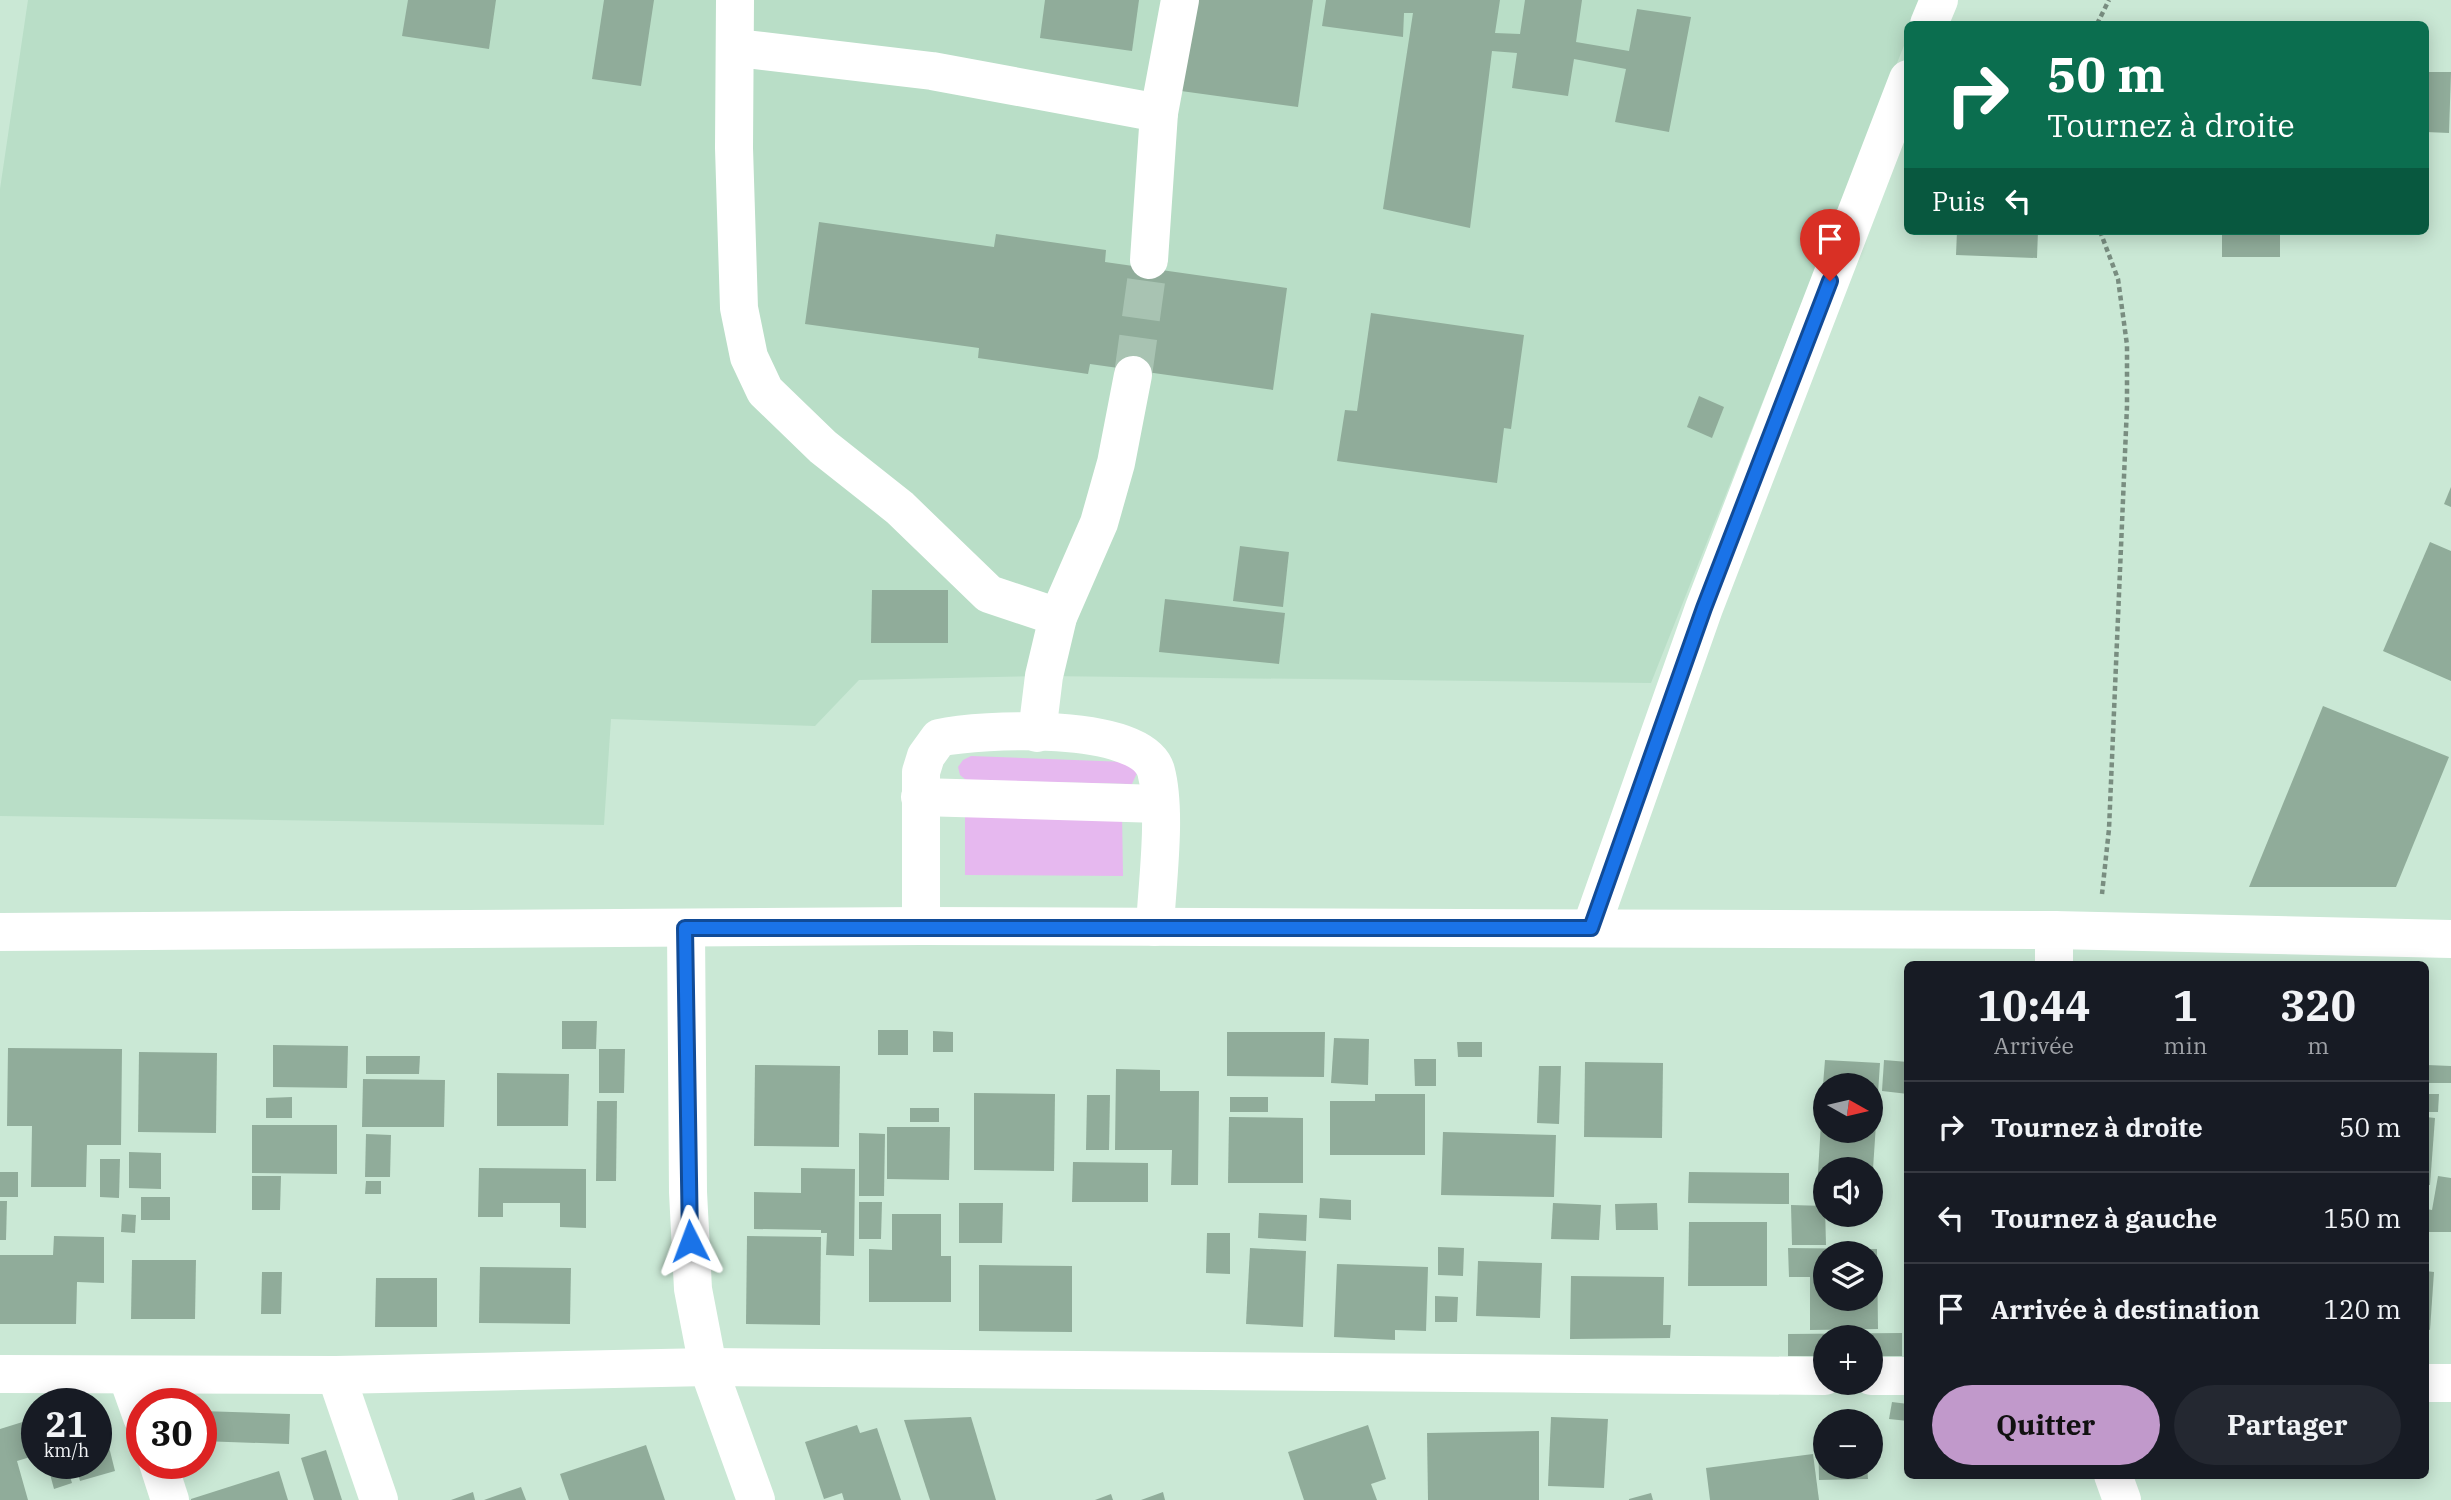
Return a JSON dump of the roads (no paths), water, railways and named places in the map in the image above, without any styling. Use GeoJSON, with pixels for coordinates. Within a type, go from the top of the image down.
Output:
{"type":"FeatureCollection","features":[{"type":"Feature","properties":{"kind":"street"},"geometry":{"type":"LineString","coordinates":[[735,0],[737,48],[734,148],[739,307],[749,357],[765,391],[822,447],[900,508],[989,594],[1058,617]]}},
{"type":"Feature","properties":{"kind":"street"},"geometry":{"type":"LineString","coordinates":[[1149,260],[1159,113],[1180,0]]}},
{"type":"Feature","properties":{"kind":"street"},"geometry":{"type":"LineString","coordinates":[[1930,21],[1939,0]]}},
{"type":"Feature","properties":{"kind":"street"},"geometry":{"type":"LineString","coordinates":[[737,48],[932,71],[1159,113]]}},
{"type":"Feature","properties":{"kind":"street"},"geometry":{"type":"LineString","coordinates":[[1591,928],[1704,608],[1904,89]]}},
{"type":"Feature","properties":{"kind":"street"},"geometry":{"type":"LineString","coordinates":[[1037,733],[1044,676],[1058,617],[1099,523],[1116,463],[1133,375]]}},
{"type":"Feature","properties":{"kind":"street"},"geometry":{"type":"LineString","coordinates":[[921,926],[920,797],[921,772],[926,756],[939,738],[964,733],[1037,733],[1090,736],[1130,744],[1147,754],[1156,770],[1160,804],[1155,927]]}},
{"type":"Feature","properties":{"kind":"street"},"geometry":{"type":"LineString","coordinates":[[920,797],[1160,804]]}},
{"type":"Feature","properties":{"kind":"street"},"geometry":{"type":"LineString","coordinates":[[0,932],[921,926],[1591,928],[2054,947],[2096,932],[2451,939]]}},
{"type":"Feature","properties":{"kind":"street"},"geometry":{"type":"LineString","coordinates":[[685,928],[689,1220],[693,1289],[708,1367],[756,1500]]}},
{"type":"Feature","properties":{"kind":"street"},"geometry":{"type":"LineString","coordinates":[[0,1374],[337,1375],[708,1367],[1813,1376]]}},
{"type":"Feature","properties":{"kind":"street"},"geometry":{"type":"LineString","coordinates":[[127,1375],[132,1388]]}},
{"type":"Feature","properties":{"kind":"street"},"geometry":{"type":"LineString","coordinates":[[337,1375],[379,1500]]}},
{"type":"Feature","properties":{"kind":"street"},"geometry":{"type":"LineString","coordinates":[[1883,1376],[1904,1376]]}},
{"type":"Feature","properties":{"kind":"street"},"geometry":{"type":"LineString","coordinates":[[2429,1383],[2451,1383]]}},
{"type":"Feature","properties":{"kind":"street"},"geometry":{"type":"LineString","coordinates":[[163,1479],[170,1500]]}},
{"type":"Feature","properties":{"kind":"tunnel"},"geometry":{"type":"LineString","coordinates":[[1133,375],[1149,260]]}}]}
